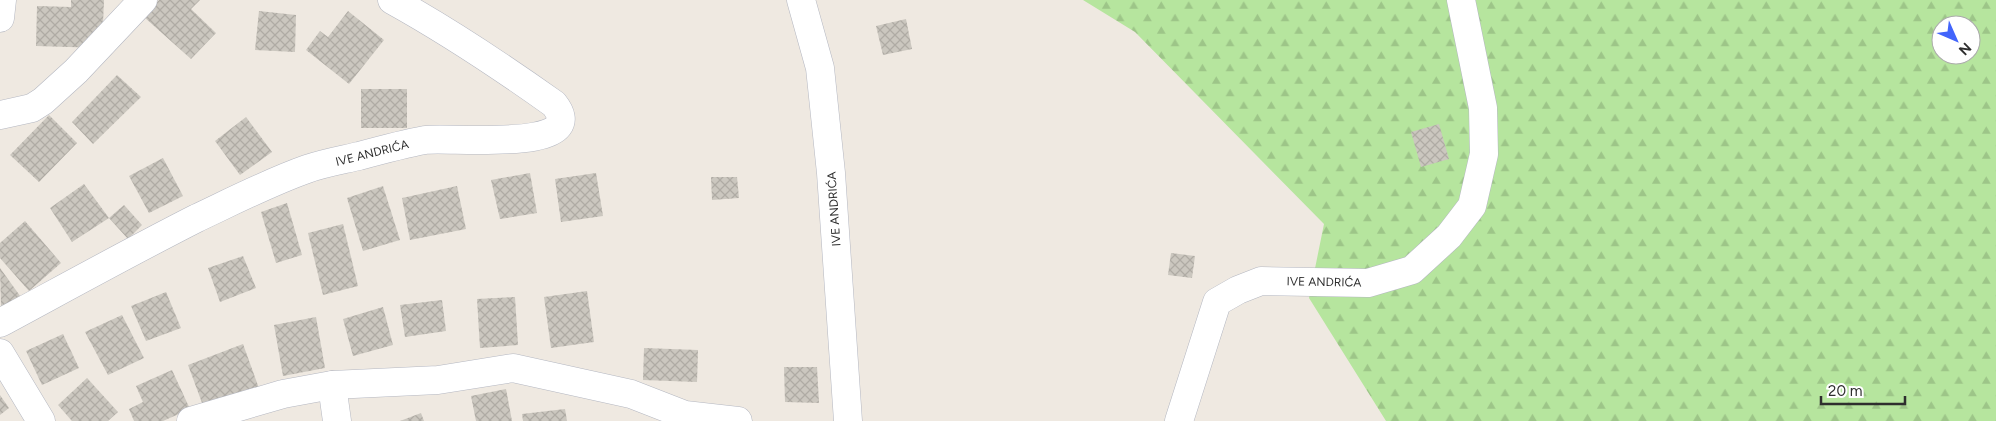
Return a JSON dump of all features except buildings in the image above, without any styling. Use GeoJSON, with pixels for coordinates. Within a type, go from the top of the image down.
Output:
{"type":"FeatureCollection","features":[{"type":"Feature","properties":{"kind":"street"},"geometry":{"type":"LineString","coordinates":[[0,18],[2,0]]}},
{"type":"Feature","properties":{"kind":"street"},"geometry":{"type":"LineString","coordinates":[[0,115],[32,108],[43,101],[76,72],[143,0]]}},
{"type":"Feature","properties":{"kind":"street","name":"IVE ANDRIĆA"},"geometry":{"type":"LineString","coordinates":[[0,323],[140,247],[232,201],[307,169],[426,140],[524,139],[552,133],[560,125],[562,118],[554,104],[464,43],[392,0]]}},
{"type":"Feature","properties":{"kind":"street","name":"IVE ANDRIĆA"},"geometry":{"type":"LineString","coordinates":[[801,0],[820,68],[832,173],[848,421]]}},
{"type":"Feature","properties":{"kind":"street","name":"IVE ANDRIĆA"},"geometry":{"type":"LineString","coordinates":[[1178,421],[1217,302],[1238,290],[1261,281],[1368,283],[1412,270],[1449,236],[1472,206],[1484,154],[1483,108],[1461,0]]}},
{"type":"Feature","properties":{"kind":"street"},"geometry":{"type":"LineString","coordinates":[[0,353],[41,421]]}},
{"type":"Feature","properties":{"kind":"street"},"geometry":{"type":"LineString","coordinates":[[191,421],[283,394],[332,385],[438,380],[513,368],[631,394],[685,414],[738,421]]}},
{"type":"Feature","properties":{"kind":"street"},"geometry":{"type":"LineString","coordinates":[[332,385],[337,421]]}},
{"type":"Feature","properties":{"kind":"green space"},"geometry":{"type":"Polygon","coordinates":[[[1083,0],[1996,0],[1996,421],[1386,421],[1309,298],[1324,224],[1135,32],[1083,0]]]}}]}
